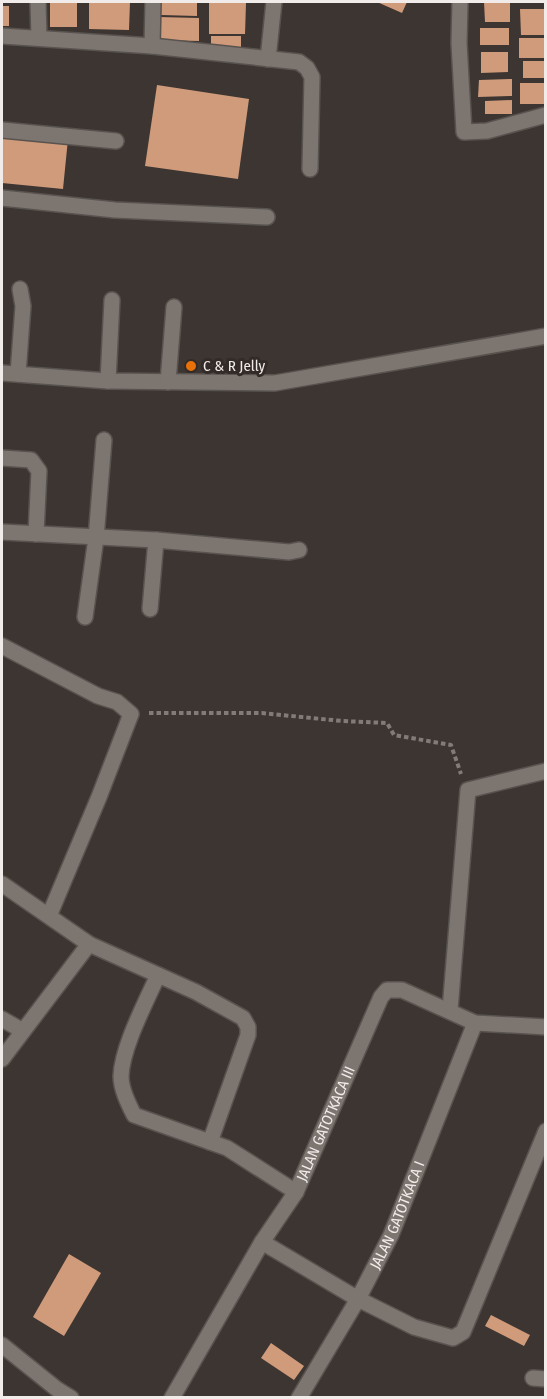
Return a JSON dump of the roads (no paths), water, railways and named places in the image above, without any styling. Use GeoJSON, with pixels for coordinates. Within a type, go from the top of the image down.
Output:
{"type":"FeatureCollection","features":[{"type":"Feature","properties":{"kind":"street"},"geometry":{"type":"LineString","coordinates":[[38,2],[39,38]]}},
{"type":"Feature","properties":{"kind":"street"},"geometry":{"type":"LineString","coordinates":[[153,2],[153,46]]}},
{"type":"Feature","properties":{"kind":"street"},"geometry":{"type":"LineString","coordinates":[[268,59],[274,2]]}},
{"type":"Feature","properties":{"kind":"street"},"geometry":{"type":"LineString","coordinates":[[460,2],[459,43],[464,132],[487,131],[546,115]]}},
{"type":"Feature","properties":{"kind":"street"},"geometry":{"type":"LineString","coordinates":[[2,36],[153,46],[299,62],[307,68],[312,77],[310,169]]}},
{"type":"Feature","properties":{"kind":"street"},"geometry":{"type":"LineString","coordinates":[[2,130],[116,141]]}},
{"type":"Feature","properties":{"kind":"street"},"geometry":{"type":"LineString","coordinates":[[2,198],[116,210],[267,217]]}},
{"type":"Feature","properties":{"kind":"street"},"geometry":{"type":"LineString","coordinates":[[18,374],[23,306],[20,289]]}},
{"type":"Feature","properties":{"kind":"street"},"geometry":{"type":"LineString","coordinates":[[108,381],[112,300]]}},
{"type":"Feature","properties":{"kind":"street"},"geometry":{"type":"LineString","coordinates":[[168,382],[174,307]]}},
{"type":"Feature","properties":{"kind":"street"},"geometry":{"type":"LineString","coordinates":[[2,373],[108,381],[275,383],[546,336]]}},
{"type":"Feature","properties":{"kind":"street"},"geometry":{"type":"LineString","coordinates":[[86,617],[96,538],[104,440]]}},
{"type":"Feature","properties":{"kind":"street"},"geometry":{"type":"LineString","coordinates":[[2,458],[31,460],[39,471],[36,534]]}},
{"type":"Feature","properties":{"kind":"street"},"geometry":{"type":"LineString","coordinates":[[2,532],[156,540],[289,552],[299,550]]}},
{"type":"Feature","properties":{"kind":"street"},"geometry":{"type":"LineString","coordinates":[[150,609],[156,540]]}},
{"type":"Feature","properties":{"kind":"street"},"geometry":{"type":"LineString","coordinates":[[2,646],[98,696],[117,702],[130,714],[99,797],[49,916]]}},
{"type":"Feature","properties":{"kind":"street"},"geometry":{"type":"LineString","coordinates":[[450,1010],[468,790],[546,771]]}},
{"type":"Feature","properties":{"kind":"street"},"geometry":{"type":"LineString","coordinates":[[2,884],[89,944],[196,992],[243,1018],[248,1027],[248,1035],[210,1142]]}},
{"type":"Feature","properties":{"kind":"street"},"geometry":{"type":"LineString","coordinates":[[2,1059],[89,944]]}},
{"type":"Feature","properties":{"kind":"street"},"geometry":{"type":"LineString","coordinates":[[158,975],[126,1052],[121,1076],[126,1097],[134,1115],[227,1148],[296,1192]]}},
{"type":"Feature","properties":{"kind":"street","name":"JALAN GATOTKACA III"},"geometry":{"type":"LineString","coordinates":[[172,1398],[262,1242],[296,1192],[381,996],[387,990],[402,990],[476,1023],[546,1027]]}},
{"type":"Feature","properties":{"kind":"street"},"geometry":{"type":"LineString","coordinates":[[2,1019],[23,1031]]}},
{"type":"Feature","properties":{"kind":"street","name":"JALAN GATOTKACA I"},"geometry":{"type":"LineString","coordinates":[[299,1398],[357,1299],[391,1234],[476,1023]]}},
{"type":"Feature","properties":{"kind":"street"},"geometry":{"type":"LineString","coordinates":[[262,1242],[357,1299],[414,1326],[453,1338],[463,1332],[546,1131]]}},
{"type":"Feature","properties":{"kind":"street"},"geometry":{"type":"LineString","coordinates":[[2,1345],[61,1395]]}},
{"type":"Feature","properties":{"kind":"place","name":"C & R Jelly"},"geometry":{"type":"Point","coordinates":[191,366]}}]}
